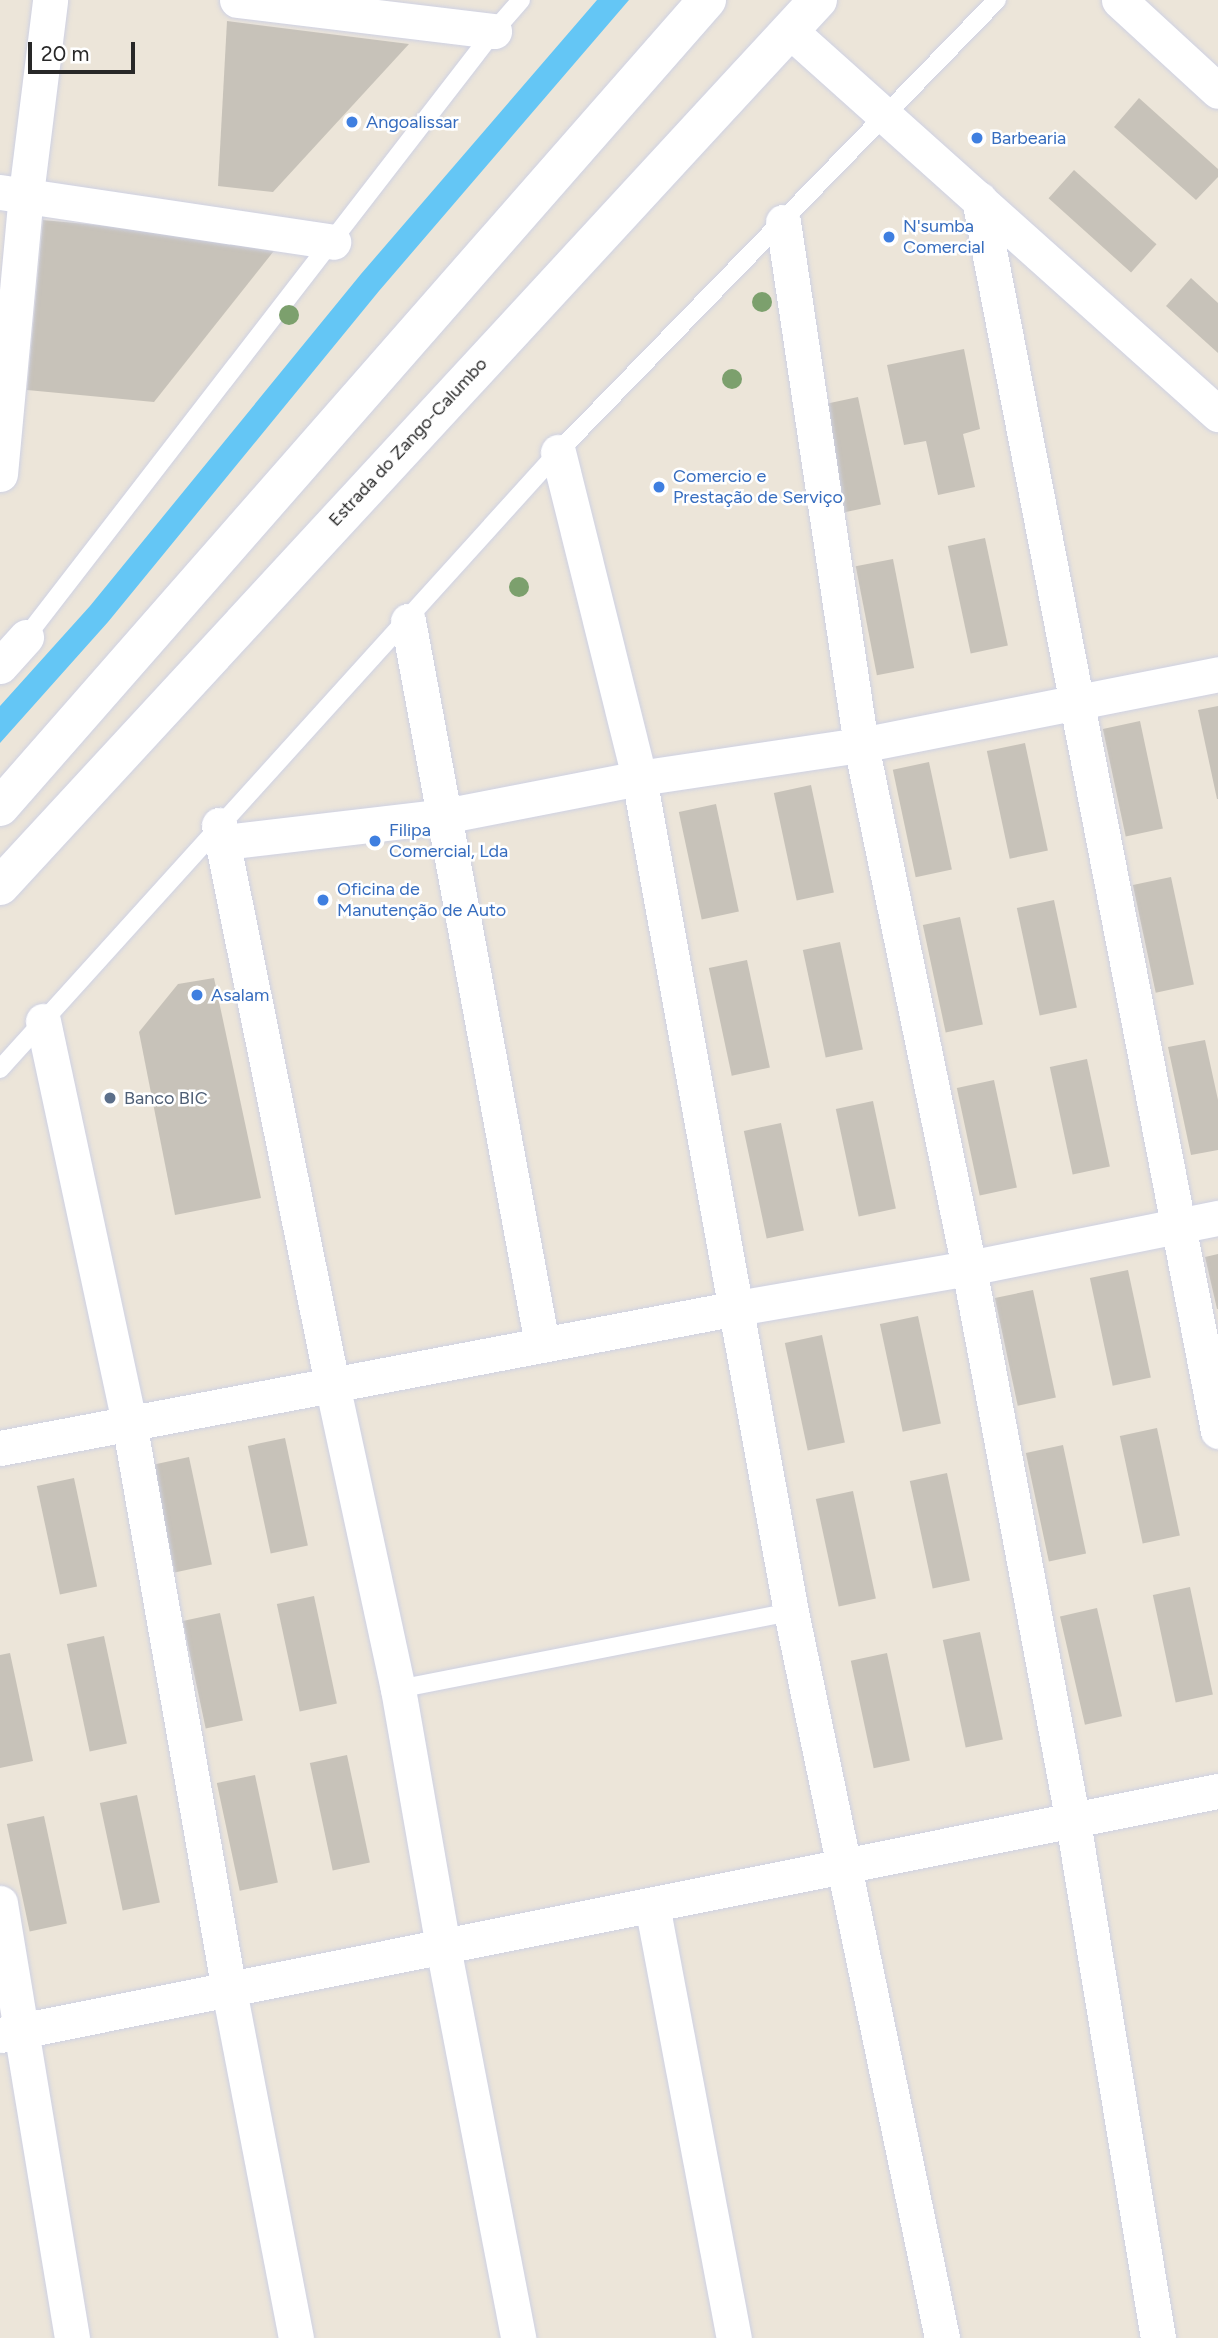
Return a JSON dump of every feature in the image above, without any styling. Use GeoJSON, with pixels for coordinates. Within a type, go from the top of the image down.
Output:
{"type":"FeatureCollection","features":[{"type":"Feature","properties":{"kind":"main road"},"geometry":{"type":"LineString","coordinates":[[0,807],[707,0]]}},
{"type":"Feature","properties":{"kind":"main road","name":"Estrada do Zango-Calumbo"},"geometry":{"type":"LineString","coordinates":[[0,886],[818,0]]}},
{"type":"Feature","properties":{"kind":"street"},"geometry":{"type":"LineString","coordinates":[[0,474],[13,193],[50,0]]}},
{"type":"Feature","properties":{"kind":"street"},"geometry":{"type":"LineString","coordinates":[[237,0],[494,31]]}},
{"type":"Feature","properties":{"kind":"street"},"geometry":{"type":"LineString","coordinates":[[1119,0],[1218,91]]}},
{"type":"Feature","properties":{"kind":"street"},"geometry":{"type":"LineString","coordinates":[[789,30],[1218,414]]}},
{"type":"Feature","properties":{"kind":"street"},"geometry":{"type":"LineString","coordinates":[[13,193],[333,242]]}},
{"type":"Feature","properties":{"kind":"street"},"geometry":{"type":"LineString","coordinates":[[979,199],[1218,1432]]}},
{"type":"Feature","properties":{"kind":"street"},"geometry":{"type":"LineString","coordinates":[[783,222],[861,745],[969,1268],[1073,1822],[1158,2338]]}},
{"type":"Feature","properties":{"kind":"street"},"geometry":{"type":"LineString","coordinates":[[558,452],[639,778],[791,1612],[942,2338]]}},
{"type":"Feature","properties":{"kind":"street"},"geometry":{"type":"LineString","coordinates":[[408,621],[542,1345]]}},
{"type":"Feature","properties":{"kind":"street"},"geometry":{"type":"LineString","coordinates":[[0,666],[13,636]]}},
{"type":"Feature","properties":{"kind":"street"},"geometry":{"type":"LineString","coordinates":[[518,2338],[443,1947],[398,1689],[332,1384],[221,834],[444,816],[639,778],[861,745],[1218,674]]}},
{"type":"Feature","properties":{"kind":"street"},"geometry":{"type":"LineString","coordinates":[[43,1021],[129,1422],[229,1990],[296,2338]]}},
{"type":"Feature","properties":{"kind":"street"},"geometry":{"type":"LineString","coordinates":[[0,1448],[737,1308],[969,1268],[1218,1217]]}},
{"type":"Feature","properties":{"kind":"street"},"geometry":{"type":"LineString","coordinates":[[11,2033],[1218,1791]]}},
{"type":"Feature","properties":{"kind":"street"},"geometry":{"type":"LineString","coordinates":[[0,1903],[11,2033],[72,2338]]}},
{"type":"Feature","properties":{"kind":"street"},"geometry":{"type":"LineString","coordinates":[[652,1905],[734,2338]]}},
{"type":"Feature","properties":{"kind":"lane"},"geometry":{"type":"LineString","coordinates":[[13,636],[333,242],[494,31],[521,0]]}},
{"type":"Feature","properties":{"kind":"lane"},"geometry":{"type":"LineString","coordinates":[[0,1069],[221,834],[558,452],[997,0]]}},
{"type":"Feature","properties":{"kind":"lane"},"geometry":{"type":"LineString","coordinates":[[398,1689],[791,1612]]}},
{"type":"Feature","properties":{"kind":"water"},"geometry":{"type":"Polygon","coordinates":[[[597,0],[629,0],[379,291],[108,622],[0,743],[0,706],[90,606],[361,274],[597,0]]]}},
{"type":"Feature","properties":{"kind":"building"},"geometry":{"type":"Polygon","coordinates":[[[227,21],[409,44],[273,192],[218,186],[227,21]]]}},
{"type":"Feature","properties":{"kind":"building"},"geometry":{"type":"Polygon","coordinates":[[[1139,98],[1218,169],[1218,177],[1196,200],[1114,127],[1139,98]]]}},
{"type":"Feature","properties":{"kind":"building"},"geometry":{"type":"Polygon","coordinates":[[[1074,170],[1156,244],[1131,273],[1049,198],[1074,170]]]}},
{"type":"Feature","properties":{"kind":"building"},"geometry":{"type":"Polygon","coordinates":[[[43,220],[281,242],[154,402],[27,390],[43,220]]]}},
{"type":"Feature","properties":{"kind":"building"},"geometry":{"type":"Polygon","coordinates":[[[1191,278],[1218,303],[1218,353],[1166,306],[1191,278]]]}},
{"type":"Feature","properties":{"kind":"building"},"geometry":{"type":"Polygon","coordinates":[[[964,349],[980,429],[963,434],[975,487],[938,495],[926,441],[904,445],[887,365],[964,349]]]}},
{"type":"Feature","properties":{"kind":"building"},"geometry":{"type":"Polygon","coordinates":[[[858,397],[881,505],[845,512],[822,405],[858,397]]]}},
{"type":"Feature","properties":{"kind":"building"},"geometry":{"type":"Polygon","coordinates":[[[985,538],[1008,646],[971,653],[948,546],[985,538]]]}},
{"type":"Feature","properties":{"kind":"building"},"geometry":{"type":"Polygon","coordinates":[[[893,559],[914,668],[877,675],[856,566],[893,559]]]}},
{"type":"Feature","properties":{"kind":"building"},"geometry":{"type":"Polygon","coordinates":[[[1218,706],[1218,799],[1217,799],[1198,710],[1218,706]]]}},
{"type":"Feature","properties":{"kind":"building"},"geometry":{"type":"Polygon","coordinates":[[[1140,721],[1163,829],[1126,836],[1103,729],[1140,721]]]}},
{"type":"Feature","properties":{"kind":"building"},"geometry":{"type":"Polygon","coordinates":[[[1025,743],[1048,851],[1010,859],[987,751],[1025,743]]]}},
{"type":"Feature","properties":{"kind":"building"},"geometry":{"type":"Polygon","coordinates":[[[929,762],[952,870],[916,877],[893,770],[929,762]]]}},
{"type":"Feature","properties":{"kind":"building"},"geometry":{"type":"Polygon","coordinates":[[[811,785],[834,893],[797,900],[774,793],[811,785]]]}},
{"type":"Feature","properties":{"kind":"building"},"geometry":{"type":"Polygon","coordinates":[[[716,804],[739,912],[702,919],[679,812],[716,804]]]}},
{"type":"Feature","properties":{"kind":"building"},"geometry":{"type":"Polygon","coordinates":[[[1171,877],[1194,985],[1156,993],[1133,885],[1171,877]]]}},
{"type":"Feature","properties":{"kind":"building"},"geometry":{"type":"Polygon","coordinates":[[[1054,900],[1077,1008],[1040,1015],[1017,908],[1054,900]]]}},
{"type":"Feature","properties":{"kind":"building"},"geometry":{"type":"Polygon","coordinates":[[[960,917],[983,1025],[946,1032],[923,925],[960,917]]]}},
{"type":"Feature","properties":{"kind":"building"},"geometry":{"type":"Polygon","coordinates":[[[840,942],[863,1050],[826,1057],[803,950],[840,942]]]}},
{"type":"Feature","properties":{"kind":"building"},"geometry":{"type":"Polygon","coordinates":[[[747,960],[770,1068],[732,1076],[709,968],[747,960]]]}},
{"type":"Feature","properties":{"kind":"building"},"geometry":{"type":"Polygon","coordinates":[[[214,978],[261,1198],[175,1215],[139,1032],[178,984],[214,978]]]}},
{"type":"Feature","properties":{"kind":"building"},"geometry":{"type":"Polygon","coordinates":[[[1205,1040],[1218,1100],[1218,1150],[1191,1155],[1168,1047],[1205,1040]]]}},
{"type":"Feature","properties":{"kind":"building"},"geometry":{"type":"Polygon","coordinates":[[[1087,1059],[1110,1167],[1073,1174],[1050,1067],[1087,1059]]]}},
{"type":"Feature","properties":{"kind":"building"},"geometry":{"type":"Polygon","coordinates":[[[994,1080],[1017,1188],[980,1195],[957,1088],[994,1080]]]}},
{"type":"Feature","properties":{"kind":"building"},"geometry":{"type":"Polygon","coordinates":[[[873,1101],[896,1209],[859,1216],[836,1109],[873,1101]]]}},
{"type":"Feature","properties":{"kind":"building"},"geometry":{"type":"Polygon","coordinates":[[[781,1123],[804,1231],[767,1238],[744,1131],[781,1123]]]}},
{"type":"Feature","properties":{"kind":"building"},"geometry":{"type":"Polygon","coordinates":[[[1218,1254],[1218,1309],[1217,1309],[1205,1257],[1218,1254]]]}},
{"type":"Feature","properties":{"kind":"building"},"geometry":{"type":"Polygon","coordinates":[[[1128,1270],[1151,1378],[1113,1386],[1090,1278],[1128,1270]]]}},
{"type":"Feature","properties":{"kind":"building"},"geometry":{"type":"Polygon","coordinates":[[[1033,1290],[1056,1398],[1018,1406],[995,1298],[1033,1290]]]}},
{"type":"Feature","properties":{"kind":"building"},"geometry":{"type":"Polygon","coordinates":[[[918,1316],[941,1424],[903,1432],[880,1324],[918,1316]]]}},
{"type":"Feature","properties":{"kind":"building"},"geometry":{"type":"Polygon","coordinates":[[[822,1335],[845,1443],[808,1450],[785,1343],[822,1335]]]}},
{"type":"Feature","properties":{"kind":"building"},"geometry":{"type":"Polygon","coordinates":[[[1157,1428],[1180,1536],[1143,1543],[1120,1436],[1157,1428]]]}},
{"type":"Feature","properties":{"kind":"building"},"geometry":{"type":"Polygon","coordinates":[[[285,1438],[308,1546],[271,1553],[248,1446],[285,1438]]]}},
{"type":"Feature","properties":{"kind":"building"},"geometry":{"type":"Polygon","coordinates":[[[1063,1445],[1086,1554],[1049,1561],[1026,1453],[1063,1445]]]}},
{"type":"Feature","properties":{"kind":"building"},"geometry":{"type":"Polygon","coordinates":[[[189,1457],[212,1565],[175,1572],[152,1465],[189,1457]]]}},
{"type":"Feature","properties":{"kind":"building"},"geometry":{"type":"Polygon","coordinates":[[[947,1473],[970,1581],[933,1588],[910,1481],[947,1473]]]}},
{"type":"Feature","properties":{"kind":"building"},"geometry":{"type":"Polygon","coordinates":[[[74,1478],[97,1587],[60,1594],[37,1486],[74,1478]]]}},
{"type":"Feature","properties":{"kind":"building"},"geometry":{"type":"Polygon","coordinates":[[[853,1491],[876,1599],[839,1606],[816,1499],[853,1491]]]}},
{"type":"Feature","properties":{"kind":"building"},"geometry":{"type":"Polygon","coordinates":[[[1190,1587],[1213,1695],[1176,1702],[1153,1595],[1190,1587]]]}},
{"type":"Feature","properties":{"kind":"building"},"geometry":{"type":"Polygon","coordinates":[[[314,1596],[337,1704],[300,1711],[277,1604],[314,1596]]]}},
{"type":"Feature","properties":{"kind":"building"},"geometry":{"type":"Polygon","coordinates":[[[1097,1608],[1122,1716],[1085,1725],[1060,1617],[1097,1608]]]}},
{"type":"Feature","properties":{"kind":"building"},"geometry":{"type":"Polygon","coordinates":[[[220,1613],[243,1721],[206,1728],[183,1621],[220,1613]]]}},
{"type":"Feature","properties":{"kind":"building"},"geometry":{"type":"Polygon","coordinates":[[[980,1632],[1003,1740],[966,1747],[943,1640],[980,1632]]]}},
{"type":"Feature","properties":{"kind":"building"},"geometry":{"type":"Polygon","coordinates":[[[104,1636],[127,1744],[90,1751],[67,1644],[104,1636]]]}},
{"type":"Feature","properties":{"kind":"building"},"geometry":{"type":"Polygon","coordinates":[[[10,1653],[33,1761],[0,1768],[0,1655],[10,1653]]]}},
{"type":"Feature","properties":{"kind":"building"},"geometry":{"type":"Polygon","coordinates":[[[887,1653],[910,1761],[874,1768],[851,1661],[887,1653]]]}},
{"type":"Feature","properties":{"kind":"building"},"geometry":{"type":"Polygon","coordinates":[[[347,1755],[370,1863],[333,1870],[310,1763],[347,1755]]]}},
{"type":"Feature","properties":{"kind":"building"},"geometry":{"type":"Polygon","coordinates":[[[255,1775],[278,1883],[240,1891],[217,1783],[255,1775]]]}},
{"type":"Feature","properties":{"kind":"building"},"geometry":{"type":"Polygon","coordinates":[[[137,1795],[160,1903],[123,1910],[100,1803],[137,1795]]]}},
{"type":"Feature","properties":{"kind":"building"},"geometry":{"type":"Polygon","coordinates":[[[44,1816],[67,1924],[30,1931],[7,1824],[44,1816]]]}},
{"type":"Feature","properties":{"kind":"place","name":"Angoalissar"},"geometry":{"type":"Point","coordinates":[352,122]}},
{"type":"Feature","properties":{"kind":"place","name":"Barbearia"},"geometry":{"type":"Point","coordinates":[977,138]}},
{"type":"Feature","properties":{"kind":"place","name":"N'sumba Comercial"},"geometry":{"type":"Point","coordinates":[889,237]}},
{"type":"Feature","properties":{"kind":"place","name":"Comercio e Prestação de Serviço"},"geometry":{"type":"Point","coordinates":[659,487]}},
{"type":"Feature","properties":{"kind":"place","name":"Filipa Comercial, Lda"},"geometry":{"type":"Point","coordinates":[375,841]}},
{"type":"Feature","properties":{"kind":"place","name":"Oficina de Manutenção de Auto"},"geometry":{"type":"Point","coordinates":[323,900]}},
{"type":"Feature","properties":{"kind":"place","name":"Asalam"},"geometry":{"type":"Point","coordinates":[197,995]}},
{"type":"Feature","properties":{"kind":"place","name":"Banco BIC"},"geometry":{"type":"Point","coordinates":[110,1098]}}]}
